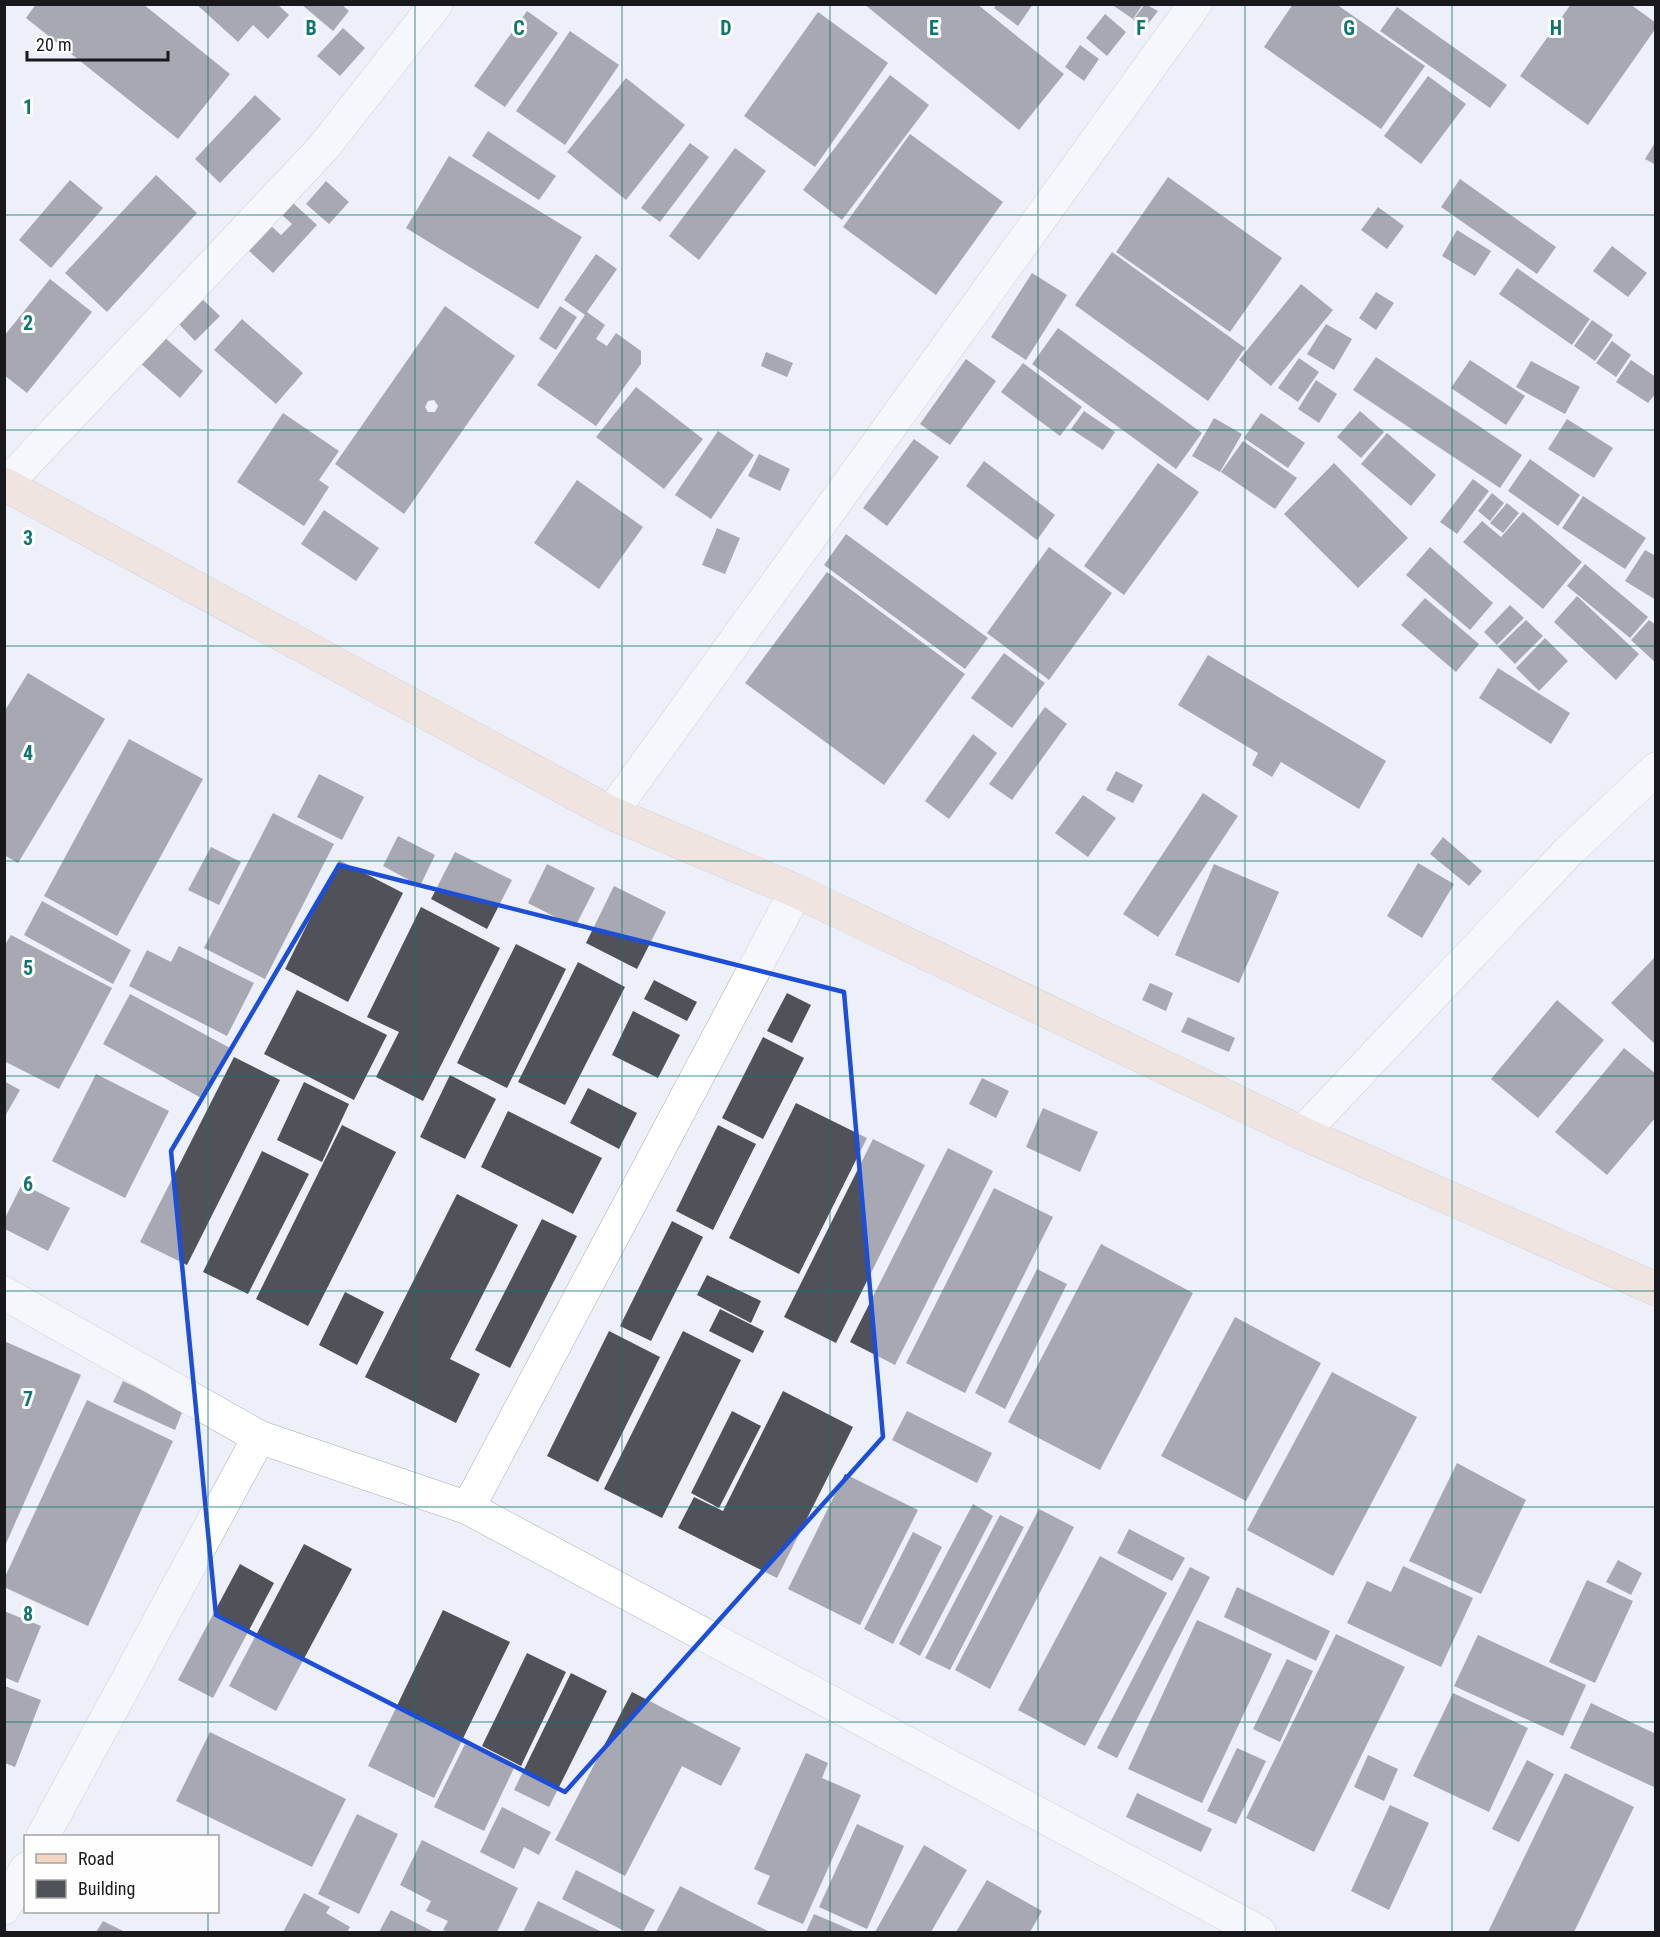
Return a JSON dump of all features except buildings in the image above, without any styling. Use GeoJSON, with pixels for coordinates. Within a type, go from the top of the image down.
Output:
{"type":"FeatureCollection","features":[{"type":"Feature","properties":{"kind":"main road"},"geometry":{"type":"LineString","coordinates":[[5,484],[611,813],[796,891],[1302,1133],[1656,1289]]}},
{"type":"Feature","properties":{"kind":"street"},"geometry":{"type":"LineString","coordinates":[[5,484],[323,148],[436,4]]}},
{"type":"Feature","properties":{"kind":"street"},"geometry":{"type":"LineString","coordinates":[[611,813],[1195,4]]}},
{"type":"Feature","properties":{"kind":"street"},"geometry":{"type":"LineString","coordinates":[[1302,1133],[1568,852],[1656,769]]}},
{"type":"Feature","properties":{"kind":"street"},"geometry":{"type":"LineString","coordinates":[[468,1508],[796,891]]}},
{"type":"Feature","properties":{"kind":"street"},"geometry":{"type":"LineString","coordinates":[[4,1293],[260,1437],[468,1508],[1259,1932]]}},
{"type":"Feature","properties":{"kind":"street"},"geometry":{"type":"LineString","coordinates":[[44,1835],[260,1437]]}},
{"type":"Feature","properties":{"kind":"street"},"geometry":{"type":"LineString","coordinates":[[4,1908],[24,1873]]}},
{"type":"Feature","properties":{"kind":"highlighted area"},"geometry":{"type":"Polygon","coordinates":[[[339,865],[844,992],[883,1437],[565,1792],[216,1615],[171,1151],[339,865]]]}}]}
